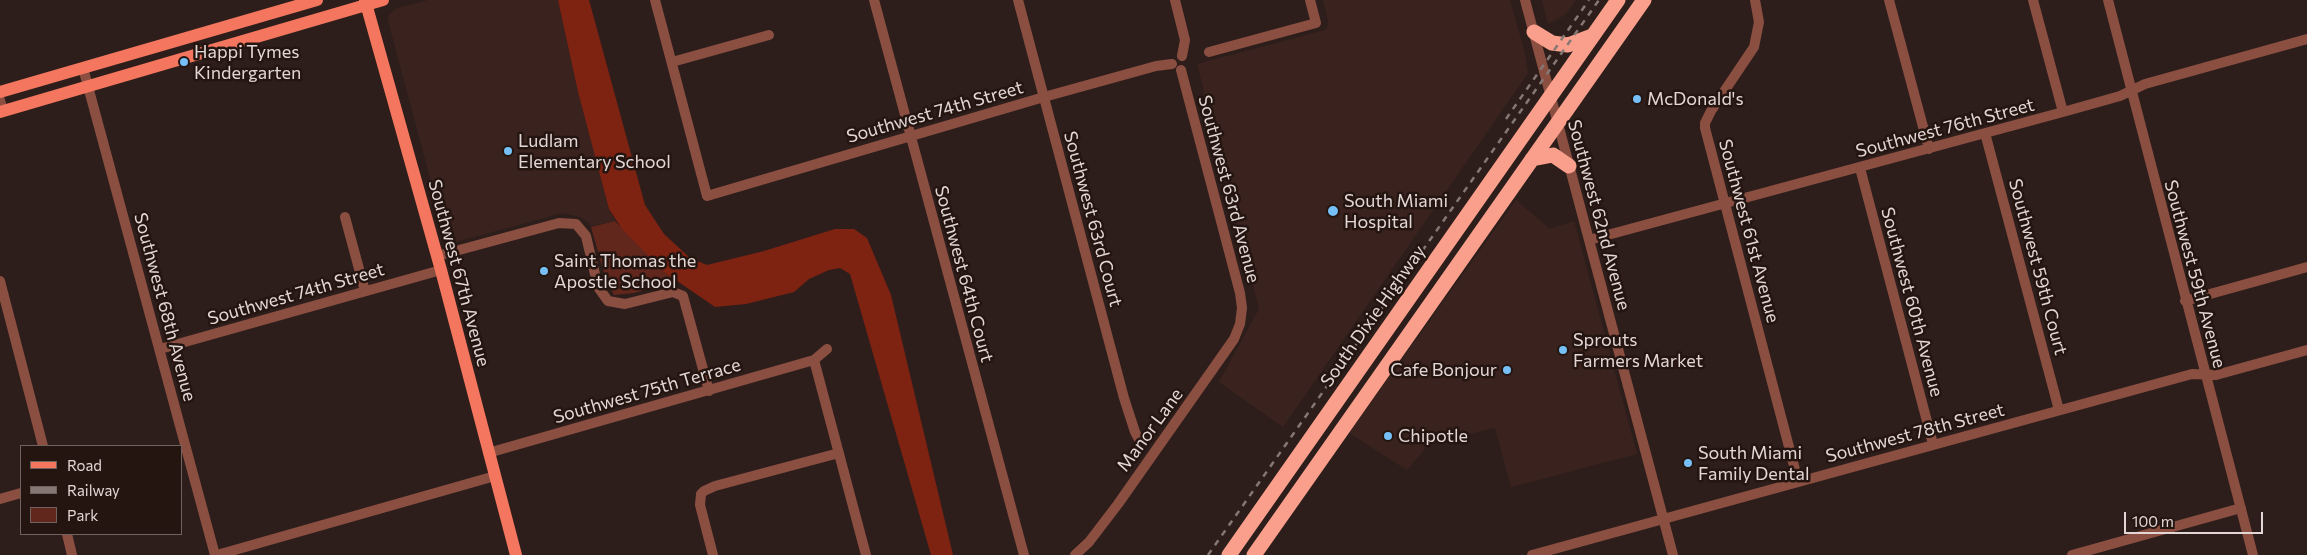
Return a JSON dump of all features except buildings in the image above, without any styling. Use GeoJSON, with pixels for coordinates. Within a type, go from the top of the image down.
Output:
{"type":"FeatureCollection","features":[{"type":"Feature","properties":{"kind":"highway","name":"South Dixie Highway"},"geometry":{"type":"LineString","coordinates":[[1232,550],[1618,0]]}},
{"type":"Feature","properties":{"kind":"highway"},"geometry":{"type":"LineString","coordinates":[[1254,555],[1644,0]]}},
{"type":"Feature","properties":{"kind":"highway"},"geometry":{"type":"LineString","coordinates":[[1534,32],[1552,43],[1568,45],[1594,35]]}},
{"type":"Feature","properties":{"kind":"highway"},"geometry":{"type":"LineString","coordinates":[[1532,158],[1553,155],[1570,166]]}},
{"type":"Feature","properties":{"kind":"main road"},"geometry":{"type":"LineString","coordinates":[[0,92],[317,0]]}},
{"type":"Feature","properties":{"kind":"main road"},"geometry":{"type":"LineString","coordinates":[[1,107],[88,86],[365,2],[383,0]]}},
{"type":"Feature","properties":{"kind":"main road","name":"Southwest 67th Avenue"},"geometry":{"type":"LineString","coordinates":[[365,2],[441,270],[516,555]]}},
{"type":"Feature","properties":{"kind":"street"},"geometry":{"type":"LineString","coordinates":[[655,0],[672,62],[769,35]]}},
{"type":"Feature","properties":{"kind":"street","name":"Southwest 64th Court"},"geometry":{"type":"LineString","coordinates":[[874,0],[1024,555]]}},
{"type":"Feature","properties":{"kind":"street","name":"Southwest 63rd Court"},"geometry":{"type":"LineString","coordinates":[[1018,0],[1126,404],[1135,432],[1142,445]]}},
{"type":"Feature","properties":{"kind":"street","name":"Southwest 63rd Avenue"},"geometry":{"type":"LineString","coordinates":[[1175,0],[1185,40],[1182,56],[1186,63],[1181,70],[1240,293],[1242,317]]}},
{"type":"Feature","properties":{"kind":"street"},"geometry":{"type":"LineString","coordinates":[[1209,52],[1316,23],[1310,0]]}},
{"type":"Feature","properties":{"kind":"street","name":"Southwest 62nd Avenue"},"geometry":{"type":"LineString","coordinates":[[1525,0],[1673,555]]}},
{"type":"Feature","properties":{"kind":"street","name":"Southwest 61st Avenue"},"geometry":{"type":"LineString","coordinates":[[1755,0],[1759,22],[1754,46],[1705,123],[1724,204],[1798,482]]}},
{"type":"Feature","properties":{"kind":"street"},"geometry":{"type":"LineString","coordinates":[[1889,0],[1929,149]]}},
{"type":"Feature","properties":{"kind":"street"},"geometry":{"type":"LineString","coordinates":[[2033,0],[2063,112]]}},
{"type":"Feature","properties":{"kind":"street","name":"Southwest 59th Avenue"},"geometry":{"type":"LineString","coordinates":[[2108,0],[2185,301],[2253,555]]}},
{"type":"Feature","properties":{"kind":"street","name":"Southwest 76th Street"},"geometry":{"type":"LineString","coordinates":[[1589,240],[2063,112],[2120,96],[2145,84],[2307,40]]}},
{"type":"Feature","properties":{"kind":"street"},"geometry":{"type":"LineString","coordinates":[[1181,70],[1176,69],[1172,64],[1174,58],[1182,56]]}},
{"type":"Feature","properties":{"kind":"street","name":"Southwest 74th Street"},"geometry":{"type":"LineString","coordinates":[[672,62],[708,196],[1044,97],[1156,66],[1172,64]]}},
{"type":"Feature","properties":{"kind":"street","name":"Southwest 68th Avenue"},"geometry":{"type":"LineString","coordinates":[[83,68],[216,555]]}},
{"type":"Feature","properties":{"kind":"street","name":"Southwest 59th Court"},"geometry":{"type":"LineString","coordinates":[[1985,133],[2058,410]]}},
{"type":"Feature","properties":{"kind":"street","name":"Southwest 60th Avenue"},"geometry":{"type":"LineString","coordinates":[[1860,168],[1933,444]]}},
{"type":"Feature","properties":{"kind":"street"},"geometry":{"type":"LineString","coordinates":[[345,216],[365,291]]}},
{"type":"Feature","properties":{"kind":"street"},"geometry":{"type":"LineString","coordinates":[[436,256],[559,223],[568,222],[579,225],[587,241],[598,287],[608,301],[625,304],[670,292],[681,294],[686,302],[710,391]]}},
{"type":"Feature","properties":{"kind":"street"},"geometry":{"type":"LineString","coordinates":[[2185,301],[2307,267]]}},
{"type":"Feature","properties":{"kind":"street","name":"Southwest 74th Street"},"geometry":{"type":"LineString","coordinates":[[160,349],[441,270]]}},
{"type":"Feature","properties":{"kind":"street"},"geometry":{"type":"LineString","coordinates":[[0,281],[43,445]]}},
{"type":"Feature","properties":{"kind":"street","name":"Manor Lane"},"geometry":{"type":"LineString","coordinates":[[1075,555],[1093,538],[1193,398],[1234,339],[1242,317]]}},
{"type":"Feature","properties":{"kind":"street"},"geometry":{"type":"LineString","coordinates":[[827,349],[814,360],[865,555]]}},
{"type":"Feature","properties":{"kind":"street","name":"Southwest 78th Street"},"geometry":{"type":"LineString","coordinates":[[1532,555],[2192,374],[2216,374],[2307,350]]}},
{"type":"Feature","properties":{"kind":"street","name":"Southwest 75th Terrace"},"geometry":{"type":"LineString","coordinates":[[488,452],[710,391],[814,360]]}},
{"type":"Feature","properties":{"kind":"street"},"geometry":{"type":"LineString","coordinates":[[712,555],[700,509],[701,494],[716,486],[839,453]]}},
{"type":"Feature","properties":{"kind":"street"},"geometry":{"type":"LineString","coordinates":[[216,555],[495,476]]}},
{"type":"Feature","properties":{"kind":"street"},"geometry":{"type":"LineString","coordinates":[[0,499],[20,493]]}},
{"type":"Feature","properties":{"kind":"street"},"geometry":{"type":"LineString","coordinates":[[2072,555],[2241,508]]}},
{"type":"Feature","properties":{"kind":"street"},"geometry":{"type":"LineString","coordinates":[[67,535],[72,555]]}},
{"type":"Feature","properties":{"kind":"street"},"geometry":{"type":"LineString","coordinates":[[1232,550],[1248,555]]}},
{"type":"Feature","properties":{"kind":"shaded area","name":"Ludlam Elementary School"},"geometry":{"type":"Polygon","coordinates":[[[428,0],[558,0],[578,92],[609,209],[615,221],[591,226],[587,221],[577,216],[562,213],[456,242],[448,240],[388,21],[389,15],[395,9],[428,0]]]}},
{"type":"Feature","properties":{"kind":"shaded area"},"geometry":{"type":"Polygon","coordinates":[[[558,0],[589,0],[645,205],[664,234],[690,258],[707,265],[764,251],[835,229],[854,229],[867,238],[891,295],[953,555],[931,555],[850,274],[840,268],[829,270],[809,279],[794,292],[746,304],[715,307],[664,272],[622,229],[609,209],[578,92],[558,0]]]}},
{"type":"Feature","properties":{"kind":"shaded area","name":"South Miami Hospital"},"geometry":{"type":"Polygon","coordinates":[[[1323,0],[1510,0],[1525,53],[1528,73],[1283,427],[1219,382],[1259,309],[1197,64],[1325,30],[1329,25],[1323,0]]]}},
{"type":"Feature","properties":{"kind":"shaded area"},"geometry":{"type":"Polygon","coordinates":[[[1542,0],[1576,0],[1565,15],[1548,24],[1542,0]]]}},
{"type":"Feature","properties":{"kind":"shaded area"},"geometry":{"type":"Polygon","coordinates":[[[1516,200],[1550,229],[1574,221],[1637,454],[1511,487],[1495,428],[1458,437],[1441,430],[1407,470],[1349,433],[1516,200]]]}},
{"type":"Feature","properties":{"kind":"green space"},"geometry":{"type":"Polygon","coordinates":[[[615,221],[664,272],[677,281],[634,293],[614,295],[606,280],[591,227],[615,221]]]}},
{"type":"Feature","properties":{"kind":"railway"},"geometry":{"type":"LineString","coordinates":[[1506,119],[1589,0]]}},
{"type":"Feature","properties":{"kind":"railway"},"geometry":{"type":"LineString","coordinates":[[1208,555],[1599,0]]}},
{"type":"Feature","properties":{"kind":"place","name":"Happi Tymes Kindergarten"},"geometry":{"type":"Point","coordinates":[184,62]}},
{"type":"Feature","properties":{"kind":"place","name":"McDonald's"},"geometry":{"type":"Point","coordinates":[1637,99]}},
{"type":"Feature","properties":{"kind":"place","name":"Ludlam Elementary School"},"geometry":{"type":"Point","coordinates":[508,151]}},
{"type":"Feature","properties":{"kind":"place","name":"South Miami Hospital"},"geometry":{"type":"Point","coordinates":[1333,211]}},
{"type":"Feature","properties":{"kind":"place","name":"Saint Thomas the Apostle School"},"geometry":{"type":"Point","coordinates":[544,271]}},
{"type":"Feature","properties":{"kind":"place","name":"Sprouts Farmers Market"},"geometry":{"type":"Point","coordinates":[1563,350]}},
{"type":"Feature","properties":{"kind":"place","name":"Cafe Bonjour"},"geometry":{"type":"Point","coordinates":[1507,370]}},
{"type":"Feature","properties":{"kind":"place","name":"Chipotle"},"geometry":{"type":"Point","coordinates":[1388,436]}},
{"type":"Feature","properties":{"kind":"place","name":"South Miami Family Dental"},"geometry":{"type":"Point","coordinates":[1688,463]}}]}
